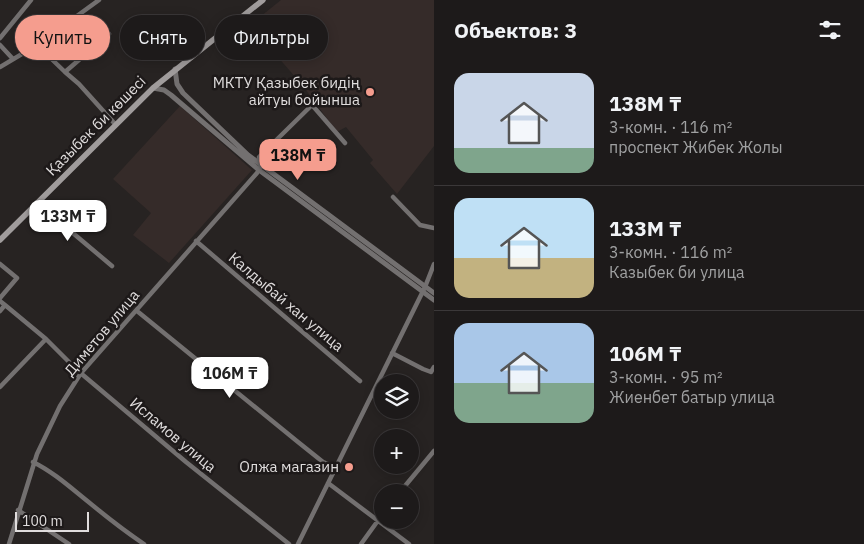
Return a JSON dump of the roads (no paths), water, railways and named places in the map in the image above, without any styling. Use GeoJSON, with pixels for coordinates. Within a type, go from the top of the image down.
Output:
{"type":"FeatureCollection","features":[{"type":"Feature","properties":{"kind":"main road","name":"Қазыбек би көшесі"},"geometry":{"type":"LineString","coordinates":[[0,240],[3,232],[39,201],[153,88],[175,68],[263,0]]}},
{"type":"Feature","properties":{"kind":"street"},"geometry":{"type":"LineString","coordinates":[[0,38],[31,0]]}},
{"type":"Feature","properties":{"kind":"street"},"geometry":{"type":"LineString","coordinates":[[78,15],[99,0]]}},
{"type":"Feature","properties":{"kind":"street"},"geometry":{"type":"LineString","coordinates":[[0,45],[13,59],[0,67]]}},
{"type":"Feature","properties":{"kind":"street"},"geometry":{"type":"LineString","coordinates":[[53,60],[79,84],[115,124]]}},
{"type":"Feature","properties":{"kind":"street"},"geometry":{"type":"LineString","coordinates":[[65,72],[79,60]]}},
{"type":"Feature","properties":{"kind":"street"},"geometry":{"type":"LineString","coordinates":[[175,68],[177,84],[183,93],[260,168]]}},
{"type":"Feature","properties":{"kind":"street"},"geometry":{"type":"LineString","coordinates":[[153,88],[164,90],[171,95],[260,168],[423,289],[434,300]]}},
{"type":"Feature","properties":{"kind":"street","name":"Диметов улица"},"geometry":{"type":"LineString","coordinates":[[8,544],[33,462],[60,406],[81,374],[260,168],[259,157],[312,106],[345,143]]}},
{"type":"Feature","properties":{"kind":"street"},"geometry":{"type":"LineString","coordinates":[[393,198],[420,225],[434,228]]}},
{"type":"Feature","properties":{"kind":"street"},"geometry":{"type":"LineString","coordinates":[[39,201],[112,266]]}},
{"type":"Feature","properties":{"kind":"street","name":"Калдыбай хан улица"},"geometry":{"type":"LineString","coordinates":[[196,242],[360,381]]}},
{"type":"Feature","properties":{"kind":"street"},"geometry":{"type":"LineString","coordinates":[[0,264],[18,278],[0,300]]}},
{"type":"Feature","properties":{"kind":"street"},"geometry":{"type":"LineString","coordinates":[[298,544],[434,264]]}},
{"type":"Feature","properties":{"kind":"street"},"geometry":{"type":"LineString","coordinates":[[423,289],[434,294]]}},
{"type":"Feature","properties":{"kind":"street","name":"Исламов улица"},"geometry":{"type":"LineString","coordinates":[[0,300],[46,339],[81,374],[186,462],[289,544]]}},
{"type":"Feature","properties":{"kind":"street"},"geometry":{"type":"LineString","coordinates":[[0,311],[5,305]]}},
{"type":"Feature","properties":{"kind":"street"},"geometry":{"type":"LineString","coordinates":[[137,311],[298,442],[324,462],[336,468]]}},
{"type":"Feature","properties":{"kind":"street"},"geometry":{"type":"LineString","coordinates":[[0,387],[46,339]]}},
{"type":"Feature","properties":{"kind":"street"},"geometry":{"type":"LineString","coordinates":[[392,353],[423,369],[432,372],[434,367]]}},
{"type":"Feature","properties":{"kind":"street"},"geometry":{"type":"LineString","coordinates":[[407,484],[434,451]]}},
{"type":"Feature","properties":{"kind":"street"},"geometry":{"type":"LineString","coordinates":[[33,462],[70,486],[144,544]]}},
{"type":"Feature","properties":{"kind":"street"},"geometry":{"type":"LineString","coordinates":[[328,483],[374,517]]}},
{"type":"Feature","properties":{"kind":"street"},"geometry":{"type":"LineString","coordinates":[[18,510],[69,544]]}},
{"type":"Feature","properties":{"kind":"street"},"geometry":{"type":"LineString","coordinates":[[361,544],[374,526]]}},
{"type":"Feature","properties":{"kind":"street"},"geometry":{"type":"LineString","coordinates":[[390,529],[409,544]]}},
{"type":"Feature","properties":{"kind":"place","name":"МКТУ Қазыбек бидің айтуы бойынша"},"geometry":{"type":"Point","coordinates":[370,92]}},
{"type":"Feature","properties":{"kind":"place","name":"Олжа магазин"},"geometry":{"type":"Point","coordinates":[349,467]}}]}
